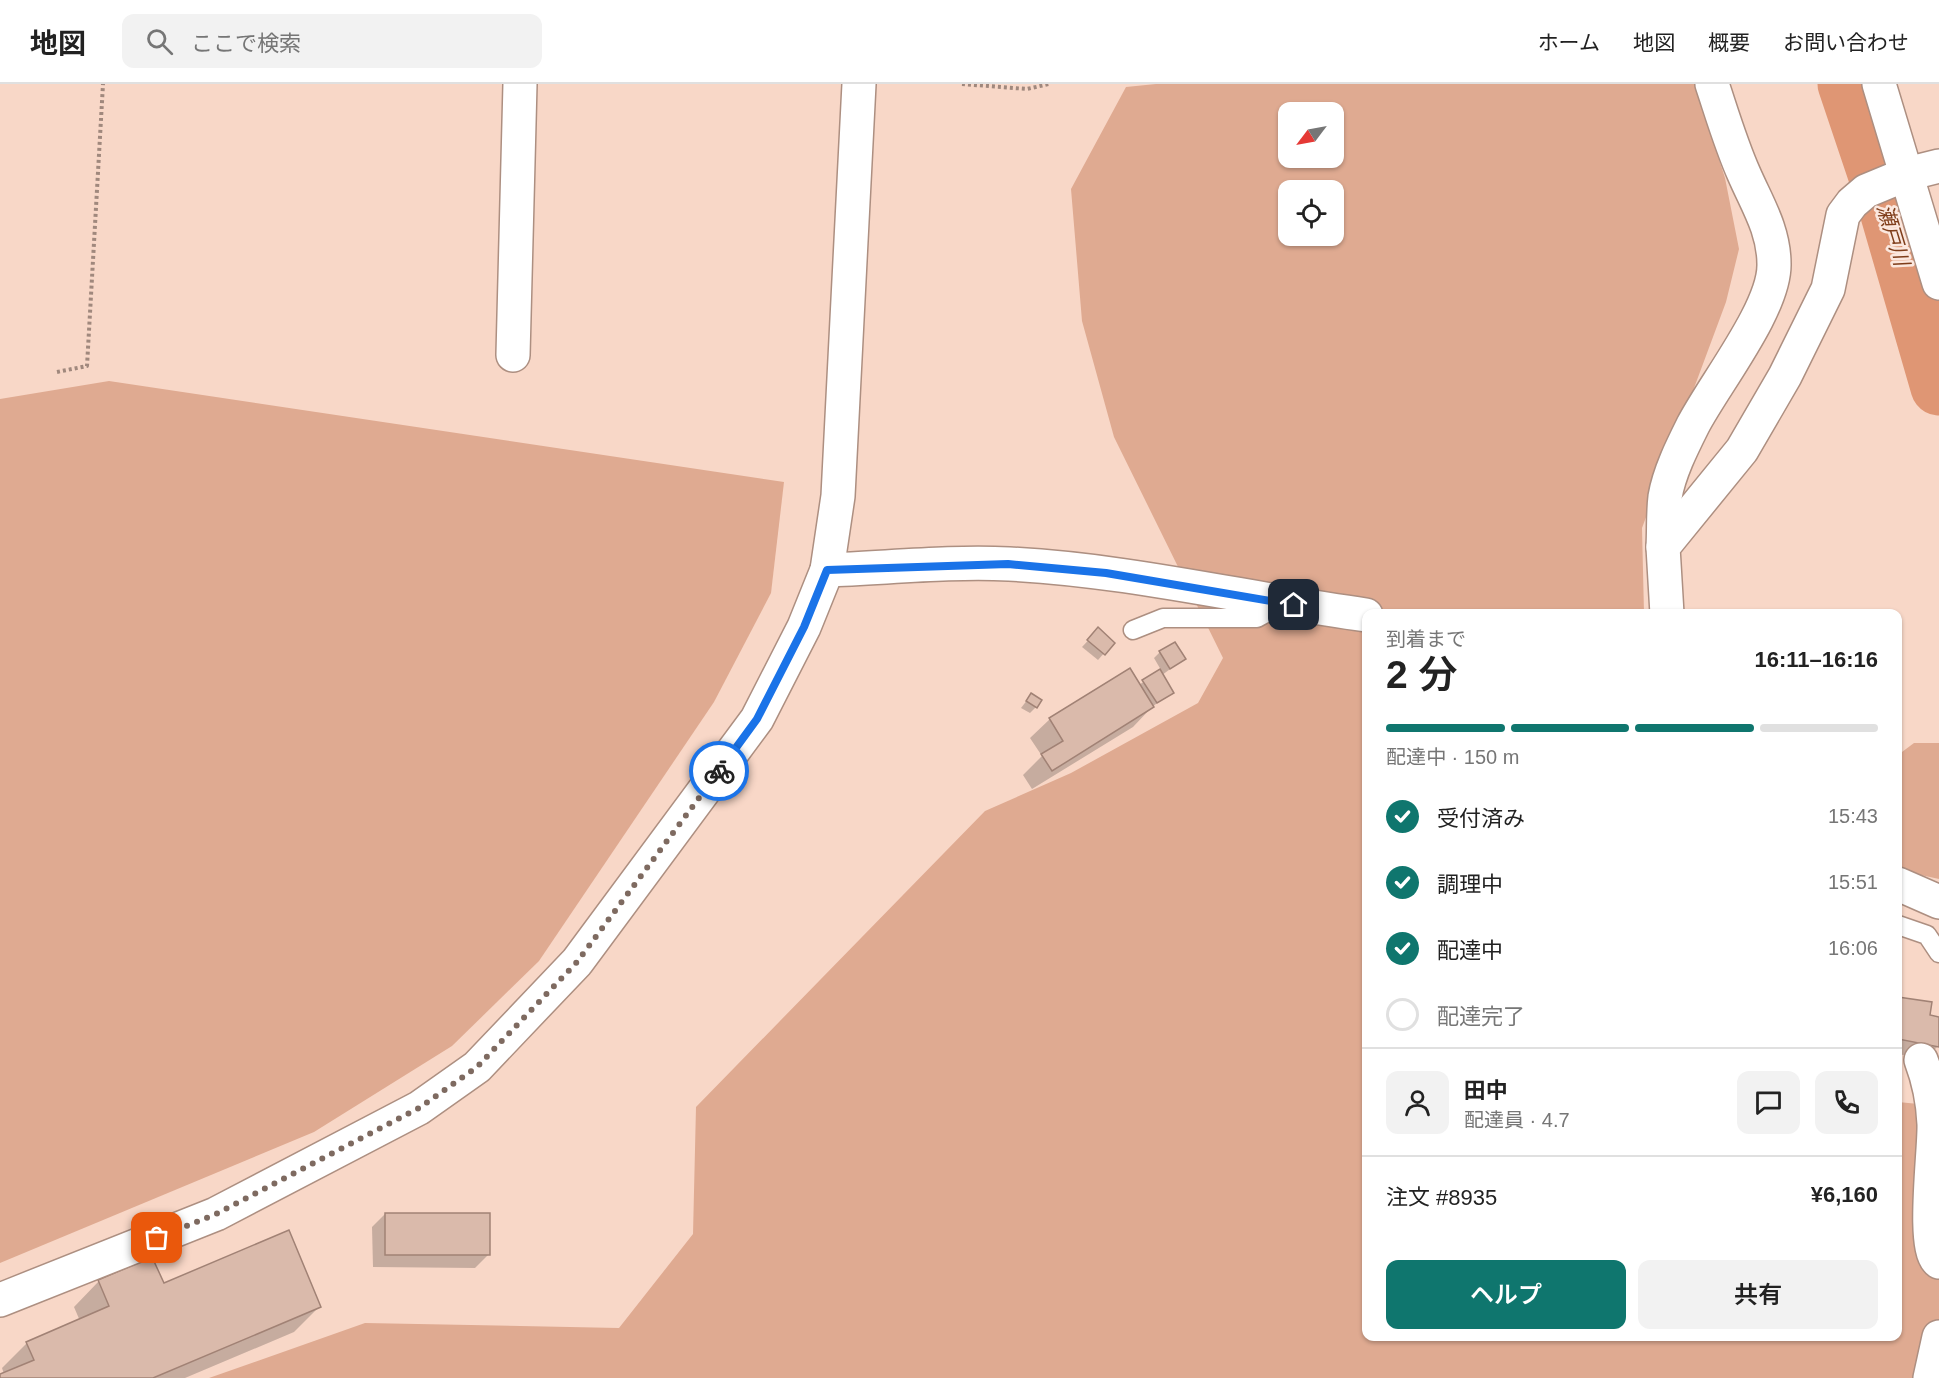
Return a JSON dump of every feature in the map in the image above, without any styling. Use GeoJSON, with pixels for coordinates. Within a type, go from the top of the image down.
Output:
{"type":"FeatureCollection","features":[{"type":"Feature","properties":{"kind":"street"},"geometry":{"type":"LineString","coordinates":[[513,355],[520,84]]}},
{"type":"Feature","properties":{"kind":"street"},"geometry":{"type":"LineString","coordinates":[[0,1300],[216,1214],[419,1108],[477,1067],[577,962],[757,719],[804,627],[827,570],[838,496],[859,84]]}},
{"type":"Feature","properties":{"kind":"street"},"geometry":{"type":"LineString","coordinates":[[1667,609],[1663,547],[1665,497],[1693,425],[1762,307],[1773,283],[1772,239],[1764,216],[1743,173],[1712,84]]}},
{"type":"Feature","properties":{"kind":"street"},"geometry":{"type":"LineString","coordinates":[[1879,84],[1886,183],[1939,283]]}},
{"type":"Feature","properties":{"kind":"street"},"geometry":{"type":"LineString","coordinates":[[1663,547],[1730,466],[1785,376],[1828,289],[1843,215],[1886,183],[1939,166]]}},
{"type":"Feature","properties":{"kind":"street"},"geometry":{"type":"LineString","coordinates":[[827,570],[1008,564],[1106,573],[1362,614]]}},
{"type":"Feature","properties":{"kind":"street"},"geometry":{"type":"LineString","coordinates":[[1902,886],[1939,902]]}},
{"type":"Feature","properties":{"kind":"street"},"geometry":{"type":"LineString","coordinates":[[1921,1060],[1930,1082],[1934,1124],[1929,1237],[1935,1259],[1939,1262]]}},
{"type":"Feature","properties":{"kind":"street"},"geometry":{"type":"LineString","coordinates":[[1930,1378],[1939,1337]]}},
{"type":"Feature","properties":{"kind":"lane"},"geometry":{"type":"LineString","coordinates":[[1133,630],[1163,618],[1257,618],[1283,603]]}},
{"type":"Feature","properties":{"kind":"lane"},"geometry":{"type":"LineString","coordinates":[[1902,926],[1927,935],[1939,953]]}},
{"type":"Feature","properties":{"kind":"path"},"geometry":{"type":"LineString","coordinates":[[57,372],[87,366],[103,84]]}},
{"type":"Feature","properties":{"kind":"path"},"geometry":{"type":"LineString","coordinates":[[962,84],[1027,89],[1050,84]]}},
{"type":"Feature","properties":{"kind":"shaded area"},"geometry":{"type":"Polygon","coordinates":[[[1156,84],[1695,84],[1725,178],[1739,249],[1726,302],[1642,528],[1644,609],[1362,609],[1362,1341],[1902,1341],[1902,1102],[1939,1106],[1939,1378],[209,1378],[365,1323],[619,1328],[693,1234],[696,1107],[985,811],[1071,773],[1198,703],[1223,658],[1114,437],[1082,321],[1071,189],[1126,87],[1156,84]]]}},
{"type":"Feature","properties":{"kind":"shaded area"},"geometry":{"type":"Polygon","coordinates":[[[109,381],[784,482],[771,593],[714,702],[539,961],[452,1046],[314,1132],[0,1263],[0,399],[109,381]]]}},
{"type":"Feature","properties":{"kind":"shaded area"},"geometry":{"type":"Polygon","coordinates":[[[1914,743],[1939,743],[1939,879],[1902,871],[1902,752],[1914,743]]]}},
{"type":"Feature","properties":{"kind":"building"},"geometry":{"type":"Polygon","coordinates":[[[1098,627],[1115,643],[1105,655],[1087,640],[1098,627]]]}},
{"type":"Feature","properties":{"kind":"building"},"geometry":{"type":"Polygon","coordinates":[[[1175,642],[1186,659],[1170,669],[1159,651],[1175,642]]]}},
{"type":"Feature","properties":{"kind":"building"},"geometry":{"type":"Polygon","coordinates":[[[1130,668],[1154,707],[1052,771],[1041,754],[1063,741],[1049,718],[1130,668]]]}},
{"type":"Feature","properties":{"kind":"building"},"geometry":{"type":"Polygon","coordinates":[[[1160,669],[1174,693],[1157,703],[1142,680],[1160,669]]]}},
{"type":"Feature","properties":{"kind":"building"},"geometry":{"type":"Polygon","coordinates":[[[1031,693],[1042,700],[1037,708],[1026,701],[1031,693]]]}},
{"type":"Feature","properties":{"kind":"building"},"geometry":{"type":"Polygon","coordinates":[[[1902,998],[1932,1002],[1930,1015],[1939,1017],[1939,1047],[1902,1040],[1902,998]]]}},
{"type":"Feature","properties":{"kind":"building"},"geometry":{"type":"Polygon","coordinates":[[[385,1213],[490,1213],[490,1255],[385,1255],[385,1213]]]}},
{"type":"Feature","properties":{"kind":"building"},"geometry":{"type":"Polygon","coordinates":[[[289,1230],[321,1307],[153,1378],[0,1378],[0,1374],[34,1360],[26,1342],[109,1306],[98,1280],[152,1257],[164,1283],[289,1230]]]}},
{"type":"Feature","properties":{"kind":"waterway","name":"瀬戸川"},"geometry":{"type":"LineString","coordinates":[[1846,84],[1884,197],[1939,387]]}},
{"type":"Feature","properties":{"kind":"way so far"},"geometry":{"type":"LineString","coordinates":[[157,1238],[216,1214],[419,1108],[477,1067],[515,1030],[577,962],[719,771]]}},
{"type":"Feature","properties":{"kind":"route"},"geometry":{"type":"LineString","coordinates":[[719,771],[757,719],[804,627],[827,570],[1008,564],[1106,573],[1294,605]]}}]}
